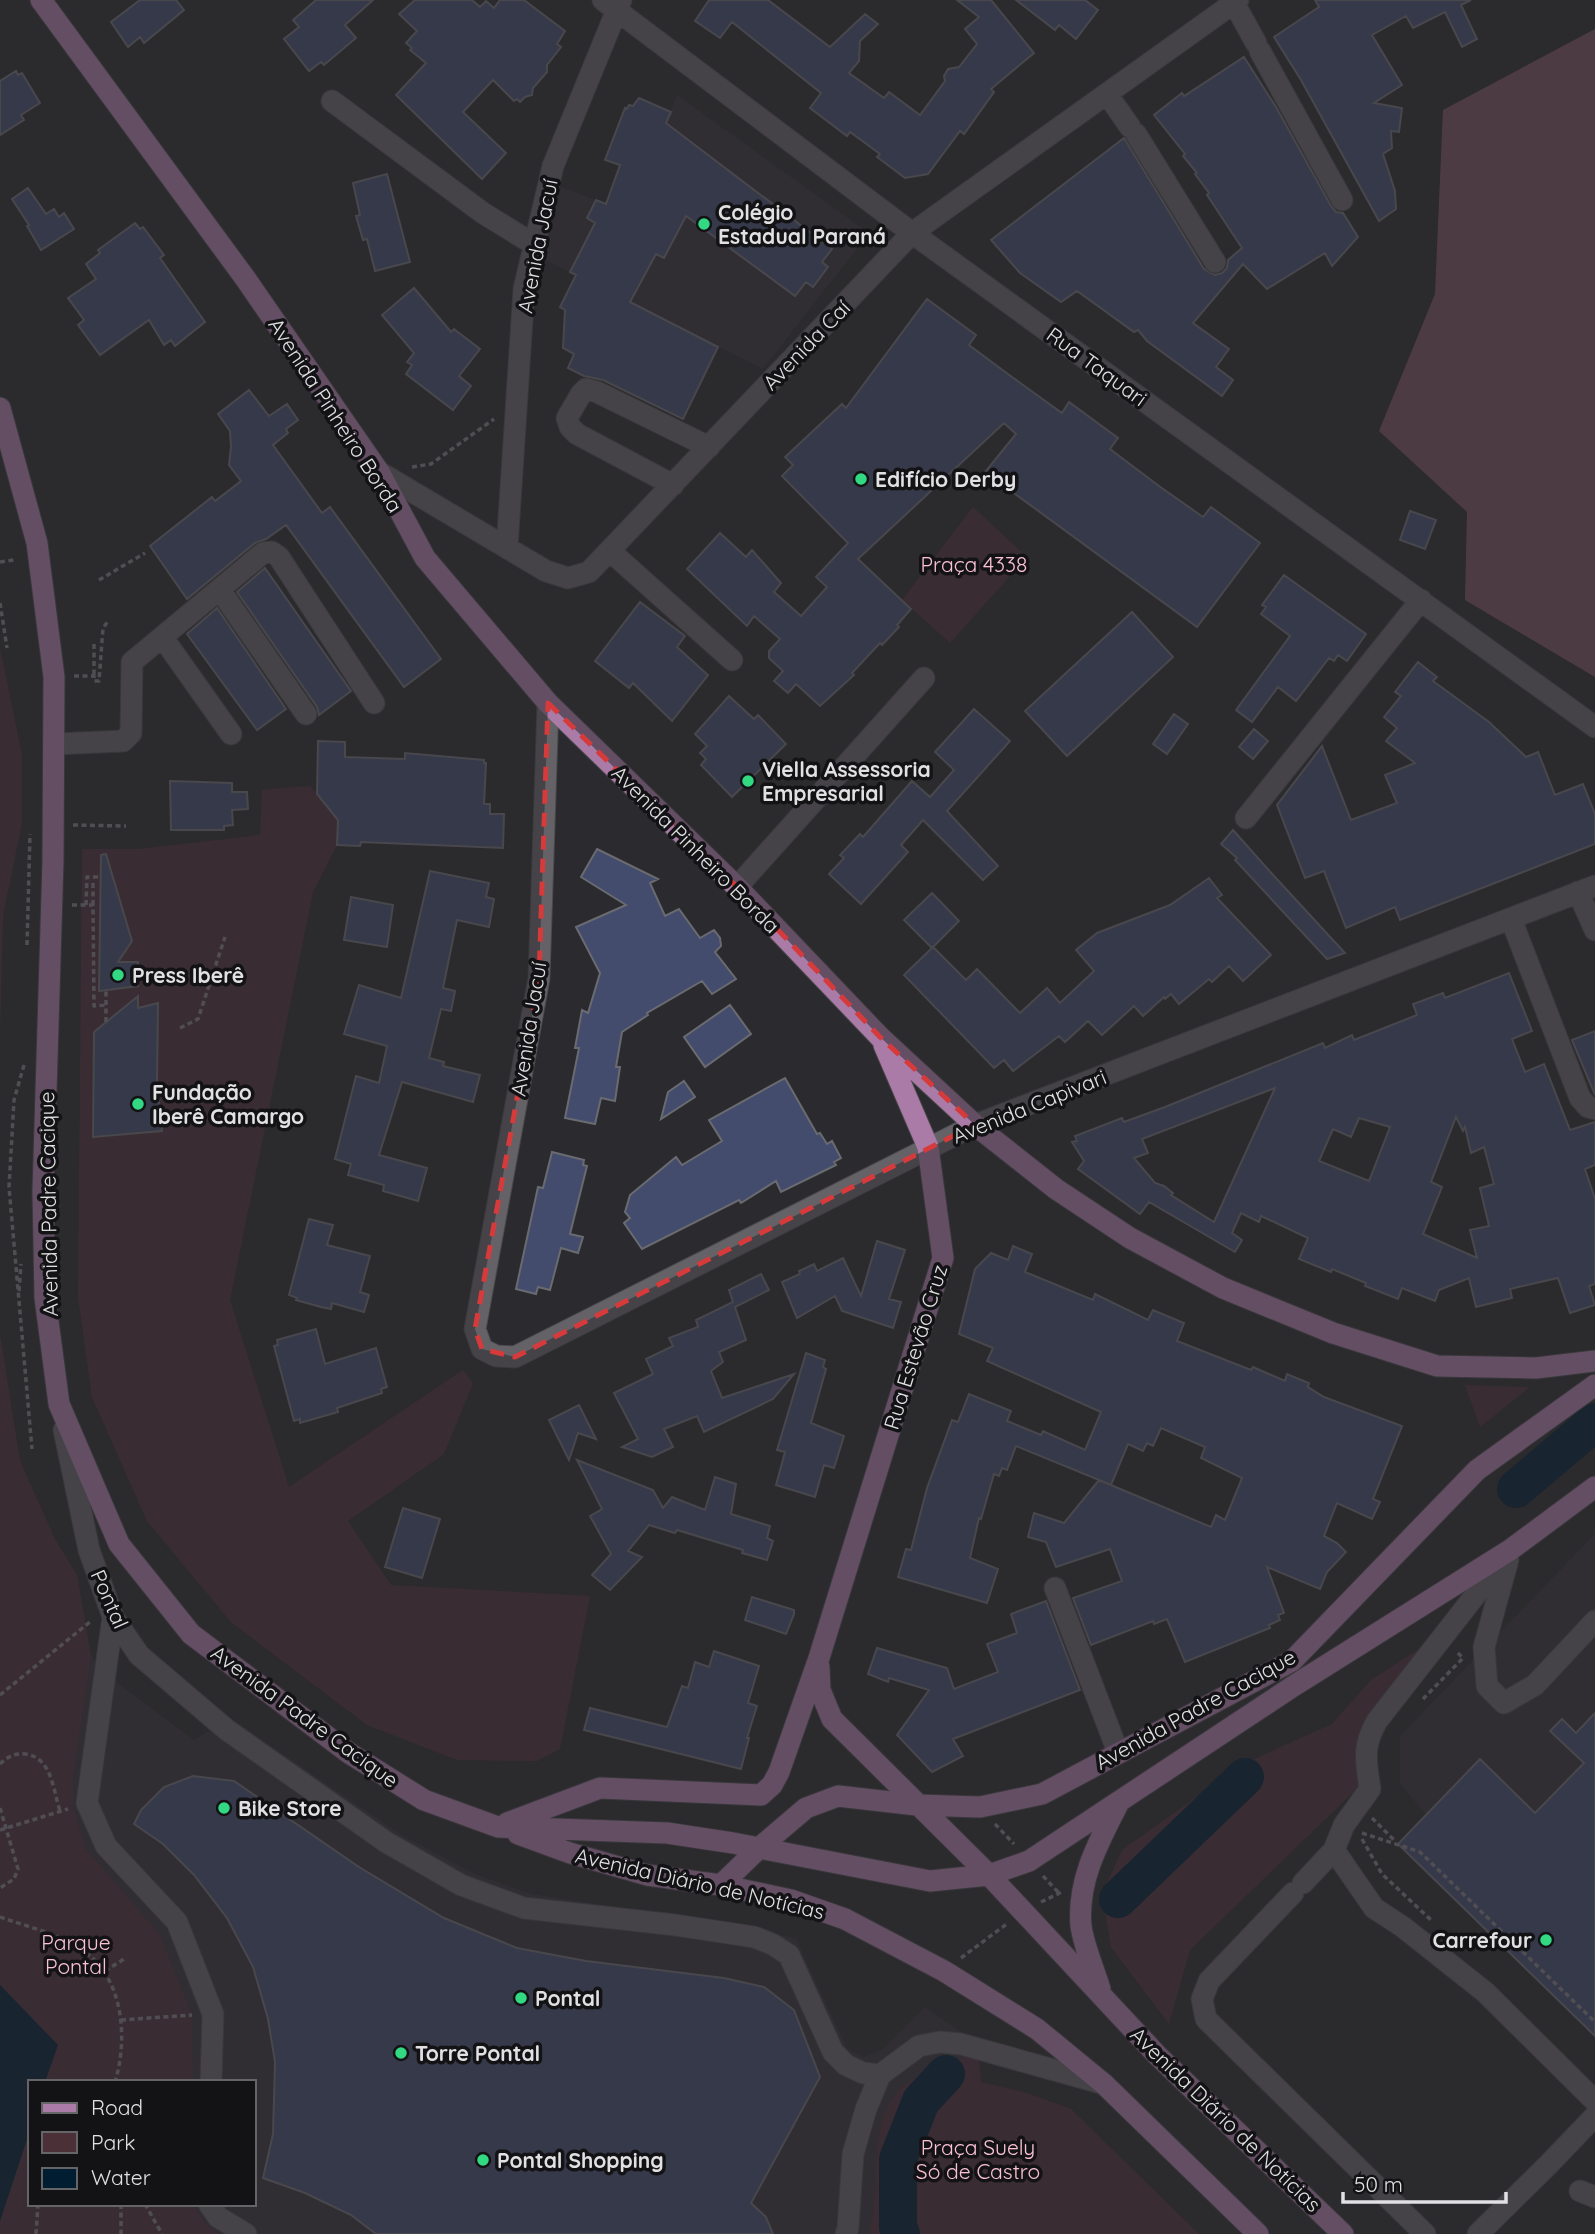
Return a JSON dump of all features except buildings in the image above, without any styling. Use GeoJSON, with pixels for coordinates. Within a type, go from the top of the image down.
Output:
{"type":"FeatureCollection","features":[{"type":"Feature","properties":{"kind":"main road","name":"Avenida Pinheiro Borda"},"geometry":{"type":"LineString","coordinates":[[41,0],[245,278],[379,472],[425,558],[548,703],[737,887],[880,1037],[975,1125],[1056,1189],[1130,1238],[1223,1288],[1333,1333],[1437,1366],[1536,1368],[1595,1361]]}},
{"type":"Feature","properties":{"kind":"main road","name":"Avenida Padre Cacique"},"geometry":{"type":"LineString","coordinates":[[0,408],[37,543],[54,677],[52,905],[43,1191],[45,1298],[59,1404],[119,1544],[191,1634],[349,1753],[424,1800],[498,1827],[667,1833],[930,1881],[989,1875],[1029,1861],[1296,1685],[1510,1550],[1595,1488]]}},
{"type":"Feature","properties":{"kind":"main road","name":"Rua Estevão Cruz"},"geometry":{"type":"LineString","coordinates":[[498,1827],[600,1788],[761,1795],[772,1785],[779,1772],[818,1658],[943,1258],[928,1147],[880,1037]]}},
{"type":"Feature","properties":{"kind":"main road","name":"Avenida Padre Cacique"},"geometry":{"type":"LineString","coordinates":[[721,1885],[806,1808],[838,1796],[917,1805],[980,1807],[1042,1794],[1292,1661],[1477,1470],[1595,1385]]}},
{"type":"Feature","properties":{"kind":"main road","name":"Avenida Diário de Notícias"},"geometry":{"type":"LineString","coordinates":[[818,1658],[820,1690],[832,1719],[1025,1912],[1157,2055],[1343,2234]]}},
{"type":"Feature","properties":{"kind":"main road"},"geometry":{"type":"LineString","coordinates":[[1101,1994],[1081,1928],[1082,1891],[1093,1852],[1120,1801]]}},
{"type":"Feature","properties":{"kind":"main road","name":"Avenida Diário de Notícias"},"geometry":{"type":"LineString","coordinates":[[498,1827],[570,1853],[648,1875],[721,1885],[791,1900],[845,1919],[944,1971],[1037,2029],[1104,2084],[1258,2234]]}},
{"type":"Feature","properties":{"kind":"street","name":"Avenida Caí"},"geometry":{"type":"LineString","coordinates":[[379,472],[546,571],[568,578],[589,572],[912,233],[1236,2]]}},
{"type":"Feature","properties":{"kind":"street"},"geometry":{"type":"LineString","coordinates":[[1236,2],[1342,200]]}},
{"type":"Feature","properties":{"kind":"street","name":"Rua Taquari"},"geometry":{"type":"LineString","coordinates":[[613,3],[912,233],[1595,727]]}},
{"type":"Feature","properties":{"kind":"street","name":"Avenida Jacuí"},"geometry":{"type":"LineString","coordinates":[[507,548],[524,289],[553,166],[613,3]]}},
{"type":"Feature","properties":{"kind":"street"},"geometry":{"type":"LineString","coordinates":[[1107,94],[1215,262]]}},
{"type":"Feature","properties":{"kind":"street"},"geometry":{"type":"LineString","coordinates":[[332,101],[482,213],[534,245]]}},
{"type":"Feature","properties":{"kind":"street"},"geometry":{"type":"LineString","coordinates":[[673,485],[578,435],[570,427],[567,418],[581,394],[586,389],[597,392],[709,447]]}},
{"type":"Feature","properties":{"kind":"street"},"geometry":{"type":"LineString","coordinates":[[610,551],[732,660]]}},
{"type":"Feature","properties":{"kind":"street"},"geometry":{"type":"LineString","coordinates":[[55,744],[123,741],[129,737],[132,662],[263,553],[272,552],[279,557],[373,703]]}},
{"type":"Feature","properties":{"kind":"street"},"geometry":{"type":"LineString","coordinates":[[220,590],[306,714]]}},
{"type":"Feature","properties":{"kind":"street"},"geometry":{"type":"LineString","coordinates":[[1246,818],[1422,600]]}},
{"type":"Feature","properties":{"kind":"street"},"geometry":{"type":"LineString","coordinates":[[163,638],[230,734]]}},
{"type":"Feature","properties":{"kind":"street"},"geometry":{"type":"LineString","coordinates":[[737,887],[924,678]]}},
{"type":"Feature","properties":{"kind":"street","name":"Avenida Jacuí"},"geometry":{"type":"LineString","coordinates":[[482,1349],[475,1329],[539,978],[548,703]]}},
{"type":"Feature","properties":{"kind":"street"},"geometry":{"type":"LineString","coordinates":[[1587,889],[1595,930]]}},
{"type":"Feature","properties":{"kind":"street","name":"Avenida Capivari"},"geometry":{"type":"LineString","coordinates":[[482,1349],[496,1356],[515,1357],[975,1125],[1587,889]]}},
{"type":"Feature","properties":{"kind":"street"},"geometry":{"type":"LineString","coordinates":[[1511,919],[1580,1098],[1588,1107],[1595,1109]]}},
{"type":"Feature","properties":{"kind":"street","name":"Pontal"},"geometry":{"type":"LineString","coordinates":[[59,1404],[89,1550],[113,1617],[139,1655],[227,1730],[386,1842],[461,1885],[524,1908],[688,1927],[754,1937],[772,1944],[789,1955],[833,2052],[846,2065],[863,2073],[880,2075]]}},
{"type":"Feature","properties":{"kind":"street"},"geometry":{"type":"LineString","coordinates":[[1510,1550],[1484,1647],[1486,1686],[1504,1703],[1535,1685],[1595,1621]]}},
{"type":"Feature","properties":{"kind":"street"},"geometry":{"type":"LineString","coordinates":[[1425,2234],[1206,2019],[1202,1999],[1209,1981],[1334,1850],[1344,1825],[1370,1789],[1365,1754],[1368,1736],[1510,1550]]}},
{"type":"Feature","properties":{"kind":"street"},"geometry":{"type":"LineString","coordinates":[[1055,1588],[1118,1752]]}},
{"type":"Feature","properties":{"kind":"street"},"geometry":{"type":"LineString","coordinates":[[113,1617],[87,1802],[106,1846],[177,1922],[213,2014],[211,2080]]}},
{"type":"Feature","properties":{"kind":"street"},"geometry":{"type":"LineString","coordinates":[[1334,1850],[1374,1908],[1403,1927],[1485,1992],[1595,2101]]}},
{"type":"Feature","properties":{"kind":"street"},"geometry":{"type":"LineString","coordinates":[[846,2234],[853,2154],[866,2109],[880,2075],[919,2046],[940,2042],[961,2044],[1104,2084]]}},
{"type":"Feature","properties":{"kind":"street"},"geometry":{"type":"LineString","coordinates":[[1478,2234],[1595,2116]]}},
{"type":"Feature","properties":{"kind":"street"},"geometry":{"type":"LineString","coordinates":[[210,2206],[218,2217],[246,2234]]}},
{"type":"Feature","properties":{"kind":"path"},"geometry":{"type":"LineString","coordinates":[[379,472],[431,464],[516,404]]}},
{"type":"Feature","properties":{"kind":"path"},"geometry":{"type":"LineString","coordinates":[[99,580],[145,553]]}},
{"type":"Feature","properties":{"kind":"path"},"geometry":{"type":"LineString","coordinates":[[0,562],[14,560]]}},
{"type":"Feature","properties":{"kind":"path"},"geometry":{"type":"LineString","coordinates":[[0,603],[7,648]]}},
{"type":"Feature","properties":{"kind":"path"},"geometry":{"type":"LineString","coordinates":[[94,644],[94,681],[99,681],[103,628],[109,620]]}},
{"type":"Feature","properties":{"kind":"path"},"geometry":{"type":"LineString","coordinates":[[54,677],[94,676]]}},
{"type":"Feature","properties":{"kind":"path"},"geometry":{"type":"LineString","coordinates":[[53,825],[126,826]]}},
{"type":"Feature","properties":{"kind":"path"},"geometry":{"type":"LineString","coordinates":[[86,905],[87,877],[101,877]]}},
{"type":"Feature","properties":{"kind":"path"},"geometry":{"type":"LineString","coordinates":[[93,883],[94,1006],[106,1005]]}},
{"type":"Feature","properties":{"kind":"path"},"geometry":{"type":"LineString","coordinates":[[52,905],[93,905]]}},
{"type":"Feature","properties":{"kind":"path"},"geometry":{"type":"LineString","coordinates":[[180,1028],[198,1019],[225,937]]}},
{"type":"Feature","properties":{"kind":"path"},"geometry":{"type":"LineString","coordinates":[[106,989],[106,1022]]}},
{"type":"Feature","properties":{"kind":"path"},"geometry":{"type":"LineString","coordinates":[[0,1695],[91,1620]]}},
{"type":"Feature","properties":{"kind":"path"},"geometry":{"type":"LineString","coordinates":[[1419,1704],[1463,1658],[1442,1639]]}},
{"type":"Feature","properties":{"kind":"path"},"geometry":{"type":"LineString","coordinates":[[0,1764],[19,1753],[38,1758],[46,1764],[60,1811]]}},
{"type":"Feature","properties":{"kind":"path"},"geometry":{"type":"LineString","coordinates":[[1357,1831],[1371,1817],[1374,1807]]}},
{"type":"Feature","properties":{"kind":"path"},"geometry":{"type":"LineString","coordinates":[[0,1808],[17,1874],[10,1884],[0,1888]]}},
{"type":"Feature","properties":{"kind":"path"},"geometry":{"type":"LineString","coordinates":[[0,1830],[47,1815]]}},
{"type":"Feature","properties":{"kind":"path"},"geometry":{"type":"LineString","coordinates":[[1371,1817],[1398,1844]]}},
{"type":"Feature","properties":{"kind":"path"},"geometry":{"type":"LineString","coordinates":[[1357,1831],[1420,1852],[1595,2022]]}},
{"type":"Feature","properties":{"kind":"path"},"geometry":{"type":"LineString","coordinates":[[1357,1831],[1382,1874],[1434,1923]]}},
{"type":"Feature","properties":{"kind":"path"},"geometry":{"type":"LineString","coordinates":[[944,1971],[1025,1912],[1058,1892]]}},
{"type":"Feature","properties":{"kind":"path"},"geometry":{"type":"LineString","coordinates":[[0,1917],[59,1938],[86,1952],[104,1972],[115,1994],[121,2020],[121,2062],[116,2080]]}},
{"type":"Feature","properties":{"kind":"path"},"geometry":{"type":"LineString","coordinates":[[104,1972],[124,1959]]}},
{"type":"Feature","properties":{"kind":"path"},"geometry":{"type":"LineString","coordinates":[[121,2020],[179,2016]]}},
{"type":"Feature","properties":{"kind":"path"},"geometry":{"type":"LineString","coordinates":[[36,2234],[38,2206]]}},
{"type":"Feature","properties":{"kind":"path"},"geometry":{"type":"LineString","coordinates":[[121,2206],[121,2234]]}},
{"type":"Feature","properties":{"kind":"path"},"geometry":{"type":"LineString","coordinates":[[146,2206],[162,2234]]}},
{"type":"Feature","properties":{"kind":"highlighted area"},"geometry":{"type":"Polygon","coordinates":[[[548,703],[737,887],[880,1037],[975,1125],[515,1357],[482,1349],[475,1329],[539,978],[548,703]]]}},
{"type":"Feature","properties":{"kind":"shaded area"},"geometry":{"type":"Polygon","coordinates":[[[1595,29],[1595,677],[1465,600],[1467,512],[1379,431],[1435,294],[1443,110],[1595,29]]]}},
{"type":"Feature","properties":{"kind":"shaded area","name":"Colégio Estadual Paraná"},"geometry":{"type":"Polygon","coordinates":[[[677,95],[869,233],[763,369],[543,259],[561,187],[630,213],[677,95]]]}},
{"type":"Feature","properties":{"kind":"shaded area"},"geometry":{"type":"Polygon","coordinates":[[[1595,1534],[1595,1752],[1535,1813],[1426,1815],[1400,1784],[1400,1736],[1595,1534]]]}},
{"type":"Feature","properties":{"kind":"shaded area","name":"Pontal"},"geometry":{"type":"Polygon","coordinates":[[[77,1575],[91,1656],[116,1682],[194,1740],[230,1718],[402,1835],[477,1875],[532,1894],[758,1929],[796,1939],[847,2048],[863,2057],[882,2050],[925,2007],[977,2043],[901,2234],[0,2234],[0,2221],[28,2136],[28,2206],[256,2206],[256,2080],[46,2080],[57,2045],[0,1985],[77,1575]]]}},
{"type":"Feature","properties":{"kind":"green space","name":"Praça 4338"},"geometry":{"type":"Polygon","coordinates":[[[973,507],[1027,557],[950,643],[902,600],[973,507]]]}},
{"type":"Feature","properties":{"kind":"green space"},"geometry":{"type":"Polygon","coordinates":[[[0,648],[22,755],[22,823],[3,916],[0,1039],[0,648]]]}},
{"type":"Feature","properties":{"kind":"green space"},"geometry":{"type":"Polygon","coordinates":[[[310,786],[338,820],[337,845],[313,892],[230,1300],[289,1487],[463,1370],[473,1383],[444,1454],[348,1521],[391,1585],[590,1596],[560,1749],[537,1761],[457,1760],[367,1725],[231,1622],[147,1521],[92,1397],[78,1297],[82,849],[139,849],[260,835],[262,790],[310,786]]]}},
{"type":"Feature","properties":{"kind":"green space","name":"Parque Pontal"},"geometry":{"type":"Polygon","coordinates":[[[0,1334],[20,1461],[55,1539],[77,1575],[91,1656],[73,1777],[73,1807],[86,1849],[159,1934],[192,2015],[193,2080],[46,2080],[57,2045],[0,1985],[0,1334]]]}},
{"type":"Feature","properties":{"kind":"green space"},"geometry":{"type":"Polygon","coordinates":[[[1465,1385],[1530,1387],[1480,1427],[1465,1385]]]}},
{"type":"Feature","properties":{"kind":"green space"},"geometry":{"type":"Polygon","coordinates":[[[1428,1643],[1401,1673],[1360,1738],[1364,1782],[1190,1950],[1169,2024],[1111,1947],[1102,1894],[1122,1850],[1243,1764],[1332,1724],[1371,1680],[1428,1643]]]}},
{"type":"Feature","properties":{"kind":"green space","name":"Praça Suely Só de Castro"},"geometry":{"type":"Polygon","coordinates":[[[977,2043],[981,2082],[1027,2093],[1071,2109],[1199,2234],[869,2234],[873,2216],[879,2137],[890,2102],[905,2084],[931,2070],[946,2074],[977,2043]]]}},
{"type":"Feature","properties":{"kind":"green space"},"geometry":{"type":"Polygon","coordinates":[[[28,2136],[28,2206],[193,2206],[206,2225],[220,2234],[0,2234],[0,2221],[28,2136]]]}},
{"type":"Feature","properties":{"kind":"water"},"geometry":{"type":"Polygon","coordinates":[[[0,1985],[58,2045],[46,2080],[28,2080],[28,2136],[0,2221],[0,1985]]]}},
{"type":"Feature","properties":{"kind":"waterway"},"geometry":{"type":"LineString","coordinates":[[1516,1489],[1595,1422]]}},
{"type":"Feature","properties":{"kind":"waterway"},"geometry":{"type":"LineString","coordinates":[[1118,1899],[1245,1777]]}},
{"type":"Feature","properties":{"kind":"waterway"},"geometry":{"type":"LineString","coordinates":[[901,2234],[898,2227],[898,2159],[921,2101],[946,2074]]}},
{"type":"Feature","properties":{"kind":"place","name":"Colégio Estadual Paraná"},"geometry":{"type":"Point","coordinates":[704,224]}},
{"type":"Feature","properties":{"kind":"place","name":"Edifício Derby"},"geometry":{"type":"Point","coordinates":[861,479]}},
{"type":"Feature","properties":{"kind":"place","name":"Viella Assessoria Empresarial"},"geometry":{"type":"Point","coordinates":[748,781]}},
{"type":"Feature","properties":{"kind":"place","name":"Press Iberê"},"geometry":{"type":"Point","coordinates":[118,975]}},
{"type":"Feature","properties":{"kind":"place","name":"Fundação Iberê Camargo"},"geometry":{"type":"Point","coordinates":[138,1104]}},
{"type":"Feature","properties":{"kind":"place","name":"Bike Store"},"geometry":{"type":"Point","coordinates":[224,1808]}},
{"type":"Feature","properties":{"kind":"place","name":"Carrefour"},"geometry":{"type":"Point","coordinates":[1546,1940]}},
{"type":"Feature","properties":{"kind":"place","name":"Pontal"},"geometry":{"type":"Point","coordinates":[521,1998]}},
{"type":"Feature","properties":{"kind":"place","name":"Torre Pontal"},"geometry":{"type":"Point","coordinates":[401,2053]}},
{"type":"Feature","properties":{"kind":"place","name":"Pontal Shopping"},"geometry":{"type":"Point","coordinates":[483,2160]}}]}
